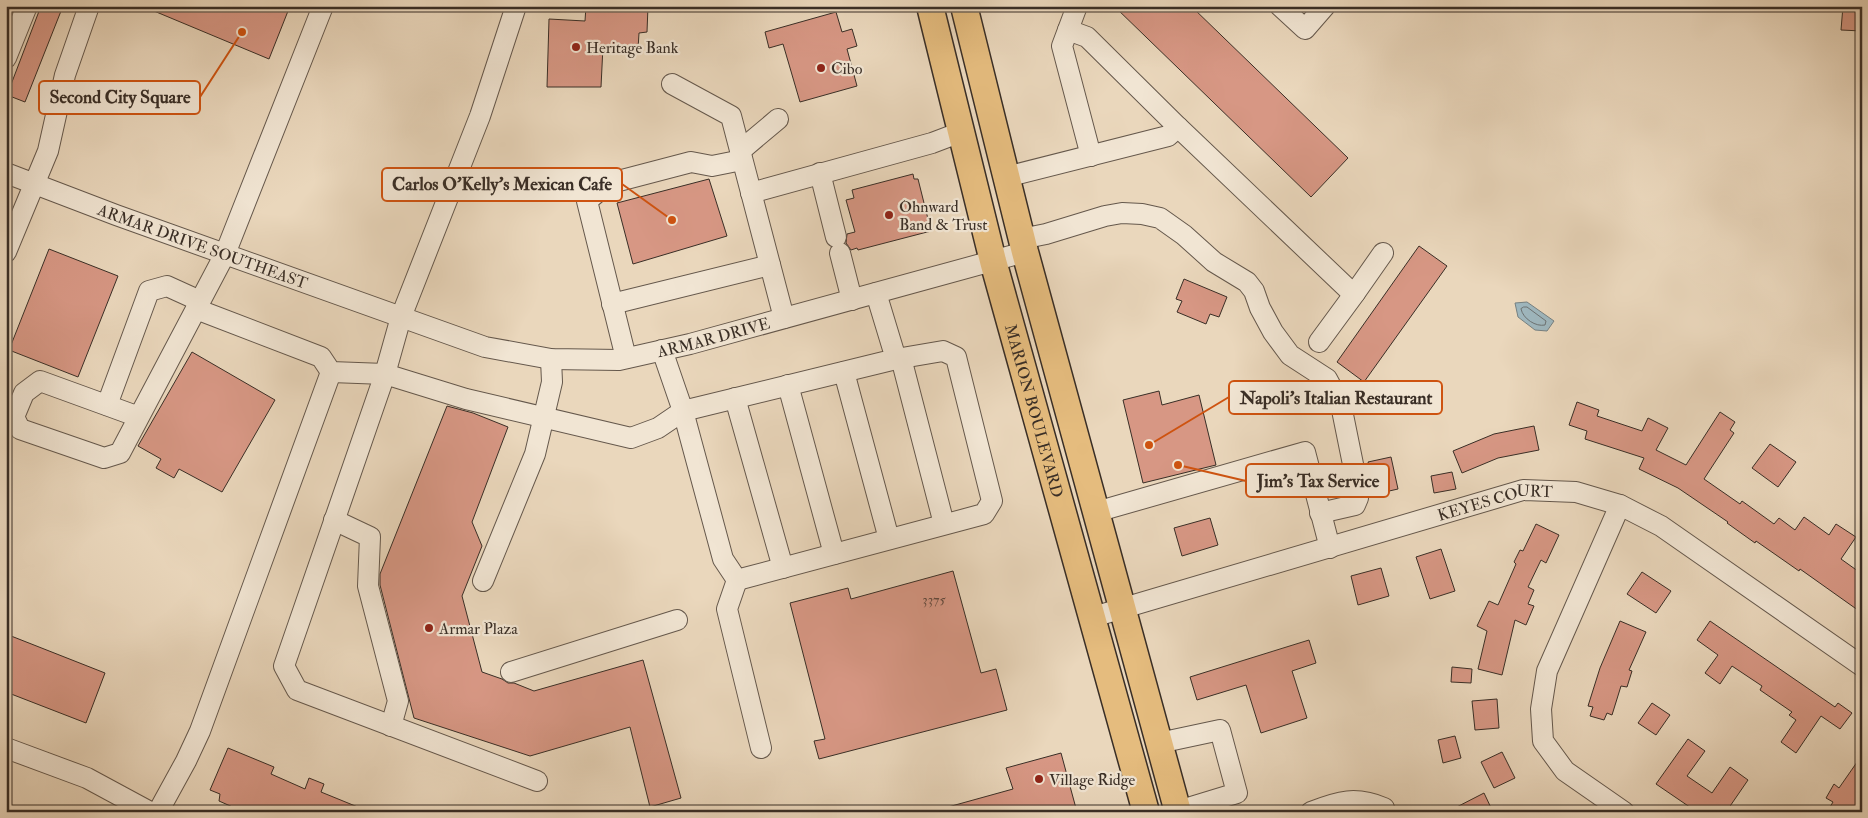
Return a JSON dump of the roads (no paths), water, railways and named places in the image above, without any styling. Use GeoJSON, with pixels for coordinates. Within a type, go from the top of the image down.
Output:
{"type":"FeatureCollection","features":[{"type":"Feature","properties":{"kind":"main road","name":"MARION BOULEVARD"},"geometry":{"type":"LineString","coordinates":[[968,9],[1023,246],[1178,811]]}},
{"type":"Feature","properties":{"kind":"main road","name":"MARION BOULEVARD"},"geometry":{"type":"LineString","coordinates":[[932,14],[993,261],[1146,812]]}},
{"type":"Feature","properties":{"kind":"street"},"geometry":{"type":"LineString","coordinates":[[6,58],[27,6]]}},
{"type":"Feature","properties":{"kind":"street"},"geometry":{"type":"LineString","coordinates":[[6,252],[48,151],[66,75],[89,6]]}},
{"type":"Feature","properties":{"kind":"street"},"geometry":{"type":"LineString","coordinates":[[139,417],[40,381],[24,394],[14,417],[20,429],[104,458],[120,453],[139,417],[198,305],[225,254],[323,6]]}},
{"type":"Feature","properties":{"kind":"street"},"geometry":{"type":"LineString","coordinates":[[516,6],[480,116],[401,317],[385,374],[284,666],[297,690],[537,781]]}},
{"type":"Feature","properties":{"kind":"street"},"geometry":{"type":"LineString","coordinates":[[1077,6],[1062,46],[1092,156]]}},
{"type":"Feature","properties":{"kind":"street"},"geometry":{"type":"LineString","coordinates":[[1280,6],[1305,30],[1325,6]]}},
{"type":"Feature","properties":{"kind":"street"},"geometry":{"type":"LineString","coordinates":[[932,14],[968,9]]}},
{"type":"Feature","properties":{"kind":"street"},"geometry":{"type":"LineString","coordinates":[[1068,30],[1087,37],[1178,127],[1349,290],[1355,293]]}},
{"type":"Feature","properties":{"kind":"street"},"geometry":{"type":"LineString","coordinates":[[672,84],[731,116],[784,318]]}},
{"type":"Feature","properties":{"kind":"street"},"geometry":{"type":"LineString","coordinates":[[626,358],[586,202],[607,184],[691,162],[712,166],[741,156],[778,118]]}},
{"type":"Feature","properties":{"kind":"street"},"geometry":{"type":"LineString","coordinates":[[1006,177],[1168,136],[1178,127]]}},
{"type":"Feature","properties":{"kind":"street"},"geometry":{"type":"LineString","coordinates":[[751,193],[932,143],[961,132]]}},
{"type":"Feature","properties":{"kind":"street","name":"ARMAR DRIVE SOUTHEAST"},"geometry":{"type":"LineString","coordinates":[[6,173],[401,317]]}},
{"type":"Feature","properties":{"kind":"street"},"geometry":{"type":"LineString","coordinates":[[820,173],[852,300]]}},
{"type":"Feature","properties":{"kind":"street","name":"ARMAR DRIVE"},"geometry":{"type":"LineString","coordinates":[[401,317],[485,347],[551,359],[618,360],[784,318],[993,261],[1046,234],[1104,216],[1122,213],[1142,214],[1160,218],[1184,235],[1214,262],[1247,282],[1254,290],[1260,308],[1290,356],[1327,379],[1341,406],[1358,489],[1358,498],[1355,505],[1320,513]]}},
{"type":"Feature","properties":{"kind":"street"},"geometry":{"type":"LineString","coordinates":[[1319,342],[1383,253]]}},
{"type":"Feature","properties":{"kind":"street"},"geometry":{"type":"LineString","coordinates":[[612,304],[770,265]]}},
{"type":"Feature","properties":{"kind":"street"},"geometry":{"type":"LineString","coordinates":[[107,405],[149,291],[166,286],[198,305],[321,357],[330,372]]}},
{"type":"Feature","properties":{"kind":"street"},"geometry":{"type":"LineString","coordinates":[[876,293],[899,359],[944,524]]}},
{"type":"Feature","properties":{"kind":"street"},"geometry":{"type":"LineString","coordinates":[[662,350],[683,411],[722,559],[737,580]]}},
{"type":"Feature","properties":{"kind":"street"},"geometry":{"type":"LineString","coordinates":[[330,372],[385,374],[466,399],[631,438],[658,428],[683,411],[735,398],[899,359],[943,351],[956,357],[992,501],[984,514],[737,580]]}},
{"type":"Feature","properties":{"kind":"street"},"geometry":{"type":"LineString","coordinates":[[483,581],[535,454],[552,382],[551,359]]}},
{"type":"Feature","properties":{"kind":"street"},"geometry":{"type":"LineString","coordinates":[[158,812],[200,731],[330,372]]}},
{"type":"Feature","properties":{"kind":"street"},"geometry":{"type":"LineString","coordinates":[[844,372],[889,539]]}},
{"type":"Feature","properties":{"kind":"street"},"geometry":{"type":"LineString","coordinates":[[788,385],[834,554]]}},
{"type":"Feature","properties":{"kind":"street"},"geometry":{"type":"LineString","coordinates":[[735,398],[783,568]]}},
{"type":"Feature","properties":{"kind":"street"},"geometry":{"type":"LineString","coordinates":[[1096,512],[1305,452],[1330,548]]}},
{"type":"Feature","properties":{"kind":"street","name":"KEYES COURT"},"geometry":{"type":"LineString","coordinates":[[1093,617],[1523,490],[1576,492],[1620,505],[1661,526],[1862,666]]}},
{"type":"Feature","properties":{"kind":"street"},"geometry":{"type":"LineString","coordinates":[[1620,505],[1547,671],[1541,709],[1544,741],[1565,771],[1624,812]]}},
{"type":"Feature","properties":{"kind":"street"},"geometry":{"type":"LineString","coordinates":[[334,520],[370,536],[368,586],[398,702],[391,726]]}},
{"type":"Feature","properties":{"kind":"street"},"geometry":{"type":"LineString","coordinates":[[737,580],[726,609],[761,748]]}},
{"type":"Feature","properties":{"kind":"street"},"geometry":{"type":"LineString","coordinates":[[511,672],[677,620]]}},
{"type":"Feature","properties":{"kind":"street"},"geometry":{"type":"LineString","coordinates":[[1159,743],[1220,730],[1237,793],[1178,811]]}},
{"type":"Feature","properties":{"kind":"street"},"geometry":{"type":"LineString","coordinates":[[6,748],[87,778],[150,812]]}},
{"type":"Feature","properties":{"kind":"street"},"geometry":{"type":"LineString","coordinates":[[1311,812],[1338,802],[1368,801],[1384,808],[1385,812]]}},
{"type":"Feature","properties":{"kind":"water"},"geometry":{"type":"Polygon","coordinates":[[[1527,302],[1554,321],[1547,331],[1535,330],[1518,317],[1515,303],[1527,302]]]}},
{"type":"Feature","properties":{"kind":"place","name":"Second City Square"},"geometry":{"type":"Point","coordinates":[242,32]}},
{"type":"Feature","properties":{"kind":"place","name":"Heritage Bank"},"geometry":{"type":"Point","coordinates":[576,47]}},
{"type":"Feature","properties":{"kind":"place","name":"Cibo"},"geometry":{"type":"Point","coordinates":[821,68]}},
{"type":"Feature","properties":{"kind":"place","name":"Ohnward Band & Trust"},"geometry":{"type":"Point","coordinates":[889,215]}},
{"type":"Feature","properties":{"kind":"place","name":"Carlos O'Kelly's Mexican Cafe"},"geometry":{"type":"Point","coordinates":[672,220]}},
{"type":"Feature","properties":{"kind":"place","name":"Napoli's Italian Restaurant"},"geometry":{"type":"Point","coordinates":[1149,445]}},
{"type":"Feature","properties":{"kind":"place","name":"Jim's Tax Service"},"geometry":{"type":"Point","coordinates":[1178,465]}},
{"type":"Feature","properties":{"kind":"place","name":"Armar Plaza"},"geometry":{"type":"Point","coordinates":[429,628]}},
{"type":"Feature","properties":{"kind":"place","name":"Village Ridge"},"geometry":{"type":"Point","coordinates":[1039,779]}}]}
